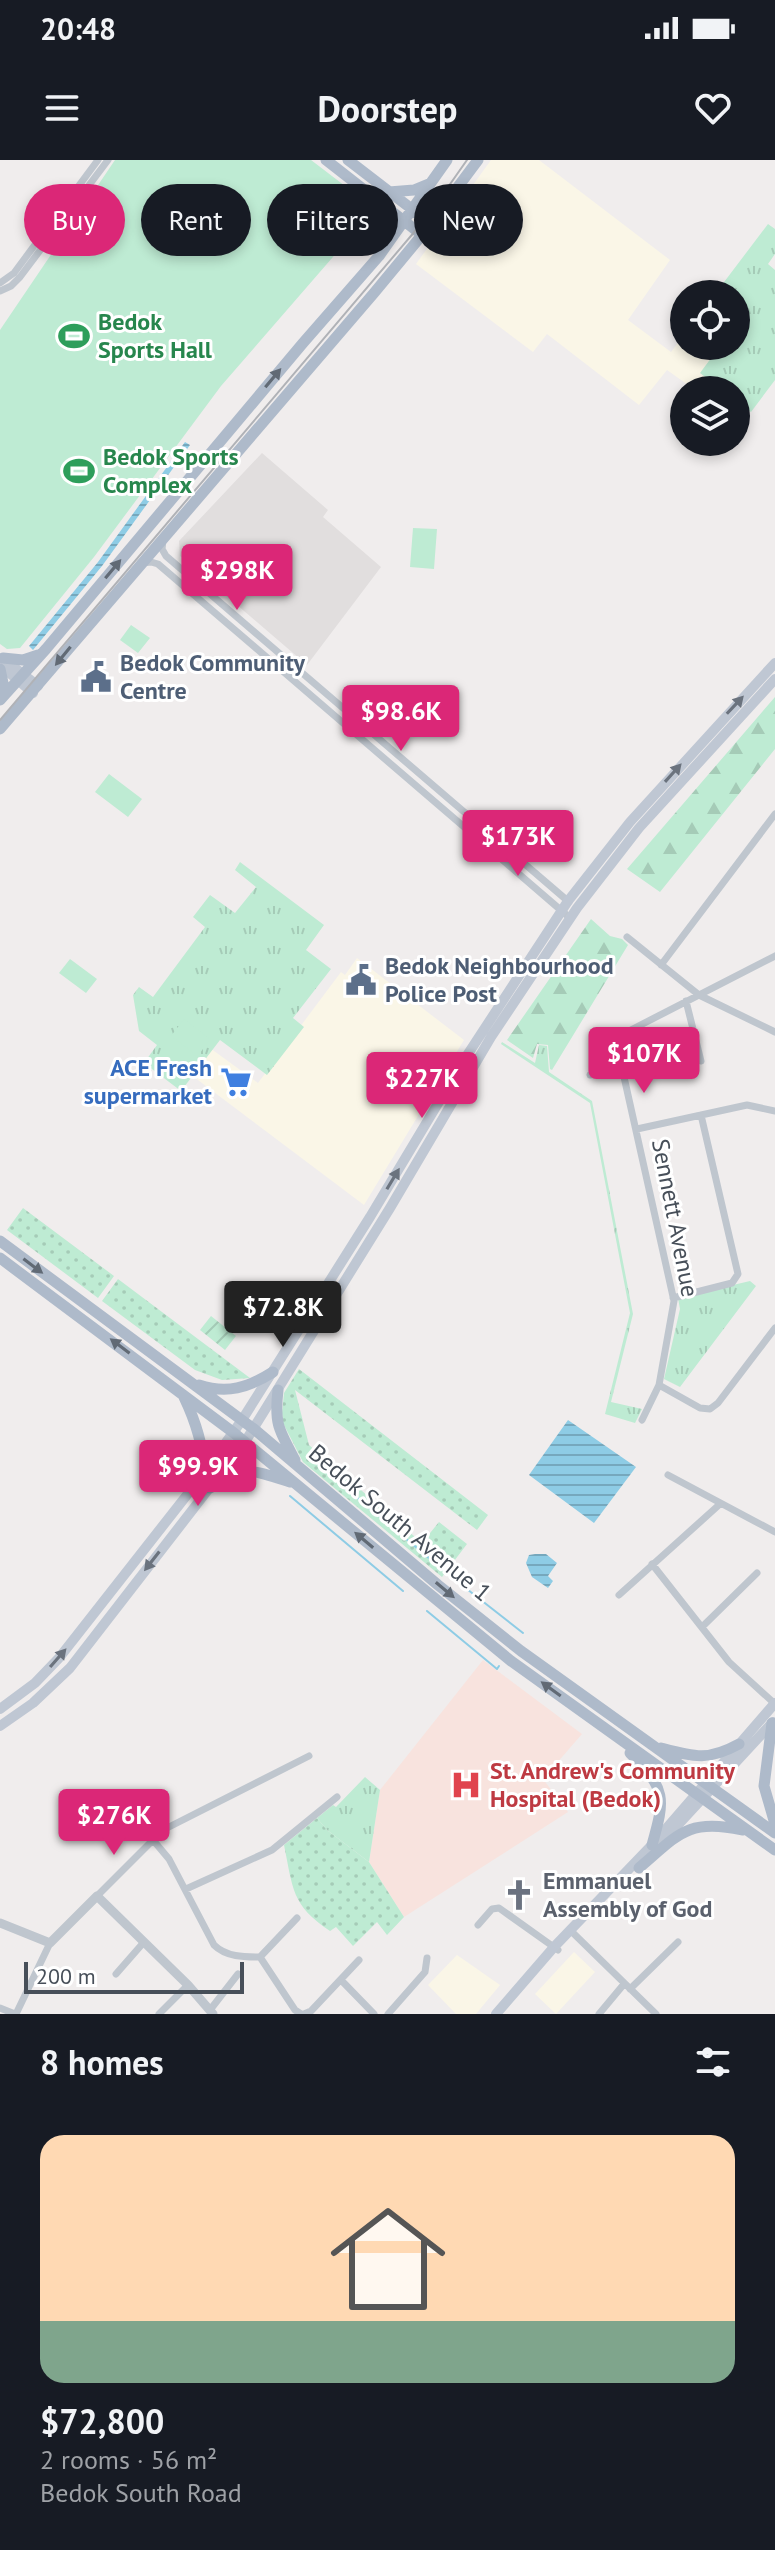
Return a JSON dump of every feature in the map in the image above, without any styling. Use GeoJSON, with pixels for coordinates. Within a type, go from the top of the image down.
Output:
{"type":"FeatureCollection","features":[{"type":"Feature","properties":{"kind":"main road"},"geometry":{"type":"LineString","coordinates":[[326,160],[358,184]]}},
{"type":"Feature","properties":{"kind":"main road"},"geometry":{"type":"LineString","coordinates":[[348,160],[379,184]]}},
{"type":"Feature","properties":{"kind":"main road"},"geometry":{"type":"LineString","coordinates":[[398,231],[447,160]]}},
{"type":"Feature","properties":{"kind":"main road"},"geometry":{"type":"LineString","coordinates":[[460,184],[478,160]]}},
{"type":"Feature","properties":{"kind":"main road"},"geometry":{"type":"LineString","coordinates":[[398,191],[414,190],[431,183]]}},
{"type":"Feature","properties":{"kind":"main road"},"geometry":{"type":"LineString","coordinates":[[398,199],[413,210]]}},
{"type":"Feature","properties":{"kind":"main road"},"geometry":{"type":"LineString","coordinates":[[398,216],[414,229]]}},
{"type":"Feature","properties":{"kind":"main road"},"geometry":{"type":"LineString","coordinates":[[0,729],[414,244]]}},
{"type":"Feature","properties":{"kind":"main road"},"geometry":{"type":"LineString","coordinates":[[0,698],[42,654],[379,256]]}},
{"type":"Feature","properties":{"kind":"main road"},"geometry":{"type":"LineString","coordinates":[[1,662],[42,654]]}},
{"type":"Feature","properties":{"kind":"main road"},"geometry":{"type":"LineString","coordinates":[[1,662],[36,690]]}},
{"type":"Feature","properties":{"kind":"main road"},"geometry":{"type":"LineString","coordinates":[[0,698],[3,683],[1,662]]}},
{"type":"Feature","properties":{"kind":"main road"},"geometry":{"type":"LineString","coordinates":[[0,1709],[35,1683],[59,1658],[234,1433],[503,1010],[630,822],[775,663]]}},
{"type":"Feature","properties":{"kind":"main road"},"geometry":{"type":"LineString","coordinates":[[573,905],[775,679]]}},
{"type":"Feature","properties":{"kind":"main road"},"geometry":{"type":"LineString","coordinates":[[0,1726],[33,1703],[70,1668],[245,1442],[503,1010]]}},
{"type":"Feature","properties":{"kind":"main road","name":"Bedok South Avenue 1"},"geometry":{"type":"LineString","coordinates":[[0,1241],[254,1429],[521,1651],[775,1833]]}},
{"type":"Feature","properties":{"kind":"main road","name":"Bedok South Avenue 1"},"geometry":{"type":"LineString","coordinates":[[0,1258],[234,1433],[511,1661],[775,1850]]}},
{"type":"Feature","properties":{"kind":"main road"},"geometry":{"type":"LineString","coordinates":[[187,1381],[214,1390],[227,1390],[257,1382],[273,1372]]}},
{"type":"Feature","properties":{"kind":"main road"},"geometry":{"type":"LineString","coordinates":[[278,1390],[277,1424],[300,1467]]}},
{"type":"Feature","properties":{"kind":"main road"},"geometry":{"type":"LineString","coordinates":[[182,1393],[196,1424],[205,1472]]}},
{"type":"Feature","properties":{"kind":"main road"},"geometry":{"type":"LineString","coordinates":[[210,1488],[243,1471],[258,1472],[298,1485]]}},
{"type":"Feature","properties":{"kind":"main road"},"geometry":{"type":"LineString","coordinates":[[708,1785],[775,1703]]}},
{"type":"Feature","properties":{"kind":"main road"},"geometry":{"type":"LineString","coordinates":[[496,2014],[708,1785],[774,1721]]}},
{"type":"Feature","properties":{"kind":"main road"},"geometry":{"type":"LineString","coordinates":[[774,1721],[764,1786],[775,1824]]}},
{"type":"Feature","properties":{"kind":"main road"},"geometry":{"type":"LineString","coordinates":[[601,1725],[640,1763],[657,1785],[662,1810],[652,1845]]}},
{"type":"Feature","properties":{"kind":"main road"},"geometry":{"type":"LineString","coordinates":[[653,1745],[705,1757],[720,1754],[739,1744]]}},
{"type":"Feature","properties":{"kind":"main road"},"geometry":{"type":"LineString","coordinates":[[639,1868],[698,1796]]}},
{"type":"Feature","properties":{"kind":"main road"},"geometry":{"type":"LineString","coordinates":[[614,1888],[665,1843],[684,1831],[719,1825],[746,1831]]}},
{"type":"Feature","properties":{"kind":"main road"},"geometry":{"type":"LineString","coordinates":[[503,2014],[556,1949]]}},
{"type":"Feature","properties":{"kind":"street"},"geometry":{"type":"LineString","coordinates":[[0,283],[14,273],[98,160]]}},
{"type":"Feature","properties":{"kind":"street"},"geometry":{"type":"LineString","coordinates":[[0,291],[20,277],[108,160]]}},
{"type":"Feature","properties":{"kind":"street"},"geometry":{"type":"LineString","coordinates":[[164,538],[162,549],[166,556],[573,905]]}},
{"type":"Feature","properties":{"kind":"street"},"geometry":{"type":"LineString","coordinates":[[140,564],[158,564],[566,915]]}},
{"type":"Feature","properties":{"kind":"street"},"geometry":{"type":"LineString","coordinates":[[661,965],[775,814]]}},
{"type":"Feature","properties":{"kind":"street"},"geometry":{"type":"LineString","coordinates":[[627,937],[699,995],[775,1032]]}},
{"type":"Feature","properties":{"kind":"street","name":"Sennett Avenue"},"geometry":{"type":"LineString","coordinates":[[642,1420],[659,1385],[673,1298],[618,1045],[621,1037],[775,956]]}},
{"type":"Feature","properties":{"kind":"street"},"geometry":{"type":"LineString","coordinates":[[686,1001],[701,1061]]}},
{"type":"Feature","properties":{"kind":"street"},"geometry":{"type":"LineString","coordinates":[[590,1075],[622,1068]]}},
{"type":"Feature","properties":{"kind":"street"},"geometry":{"type":"LineString","coordinates":[[637,1129],[747,1105],[775,1111]]}},
{"type":"Feature","properties":{"kind":"street"},"geometry":{"type":"LineString","coordinates":[[673,1298],[732,1283],[738,1274],[701,1115]]}},
{"type":"Feature","properties":{"kind":"street"},"geometry":{"type":"LineString","coordinates":[[659,1385],[700,1408],[710,1409],[775,1328]]}},
{"type":"Feature","properties":{"kind":"street"},"geometry":{"type":"LineString","coordinates":[[668,1475],[775,1532]]}},
{"type":"Feature","properties":{"kind":"street"},"geometry":{"type":"LineString","coordinates":[[619,1595],[720,1504]]}},
{"type":"Feature","properties":{"kind":"street"},"geometry":{"type":"LineString","coordinates":[[652,1564],[729,1662],[775,1703]]}},
{"type":"Feature","properties":{"kind":"street"},"geometry":{"type":"LineString","coordinates":[[702,1627],[757,1573]]}},
{"type":"Feature","properties":{"kind":"street"},"geometry":{"type":"LineString","coordinates":[[0,2008],[15,2014],[50,1943],[163,1830],[309,1756]]}},
{"type":"Feature","properties":{"kind":"street"},"geometry":{"type":"LineString","coordinates":[[186,1889],[272,1850],[337,1797]]}},
{"type":"Feature","properties":{"kind":"street"},"geometry":{"type":"LineString","coordinates":[[153,1840],[169,1859],[217,1948],[225,1954],[260,1957]]}},
{"type":"Feature","properties":{"kind":"street"},"geometry":{"type":"LineString","coordinates":[[97,1896],[212,2012],[238,1974]]}},
{"type":"Feature","properties":{"kind":"street"},"geometry":{"type":"LineString","coordinates":[[478,1925],[492,1909],[499,1908],[556,1949]]}},
{"type":"Feature","properties":{"kind":"street"},"geometry":{"type":"LineString","coordinates":[[260,1957],[297,1918]]}},
{"type":"Feature","properties":{"kind":"street"},"geometry":{"type":"LineString","coordinates":[[0,1923],[50,1943]]}},
{"type":"Feature","properties":{"kind":"street"},"geometry":{"type":"LineString","coordinates":[[572,1932],[656,2014]]}},
{"type":"Feature","properties":{"kind":"street"},"geometry":{"type":"LineString","coordinates":[[116,1974],[144,1942]]}},
{"type":"Feature","properties":{"kind":"street"},"geometry":{"type":"LineString","coordinates":[[599,2014],[678,1942]]}},
{"type":"Feature","properties":{"kind":"street"},"geometry":{"type":"LineString","coordinates":[[260,1957],[295,2010],[303,2014],[311,2011],[359,1960]]}},
{"type":"Feature","properties":{"kind":"street"},"geometry":{"type":"LineString","coordinates":[[388,2014],[425,1972],[427,1958]]}},
{"type":"Feature","properties":{"kind":"street"},"geometry":{"type":"LineString","coordinates":[[341,1980],[374,2014]]}},
{"type":"Feature","properties":{"kind":"street"},"geometry":{"type":"LineString","coordinates":[[159,2014],[188,1985]]}},
{"type":"Feature","properties":{"kind":"shaded area"},"geometry":{"type":"Polygon","coordinates":[[[491,160],[539,160],[670,260],[628,320],[670,351],[670,360],[722,360],[710,376],[675,376],[667,370],[639,405],[547,334],[533,352],[416,264],[422,256],[523,256],[523,184],[474,184],[491,160]]]}},
{"type":"Feature","properties":{"kind":"shaded area"},"geometry":{"type":"Polygon","coordinates":[[[262,453],[328,510],[323,517],[381,567],[307,665],[180,556],[179,541],[262,453]]]}},
{"type":"Feature","properties":{"kind":"shaded area"},"geometry":{"type":"Polygon","coordinates":[[[357,958],[464,1040],[364,1205],[190,1074],[210,1048],[258,1083],[341,972],[345,975],[357,958]]]}},
{"type":"Feature","properties":{"kind":"shaded area","name":"St. Andrew's Community Hospital (Bedok)"},"geometry":{"type":"Polygon","coordinates":[[[483,1660],[582,1734],[543,1779],[568,1812],[404,1917],[369,1862],[380,1790],[483,1660]]]}},
{"type":"Feature","properties":{"kind":"shaded area"},"geometry":{"type":"Polygon","coordinates":[[[574,1952],[595,1972],[556,2014],[535,1994],[574,1952]]]}},
{"type":"Feature","properties":{"kind":"shaded area"},"geometry":{"type":"Polygon","coordinates":[[[457,1955],[500,1985],[476,2014],[456,2014],[428,1985],[457,1955]]]}},
{"type":"Feature","properties":{"kind":"green space","name":"Bedok Sports Complex"},"geometry":{"type":"Polygon","coordinates":[[[115,160],[311,160],[342,184],[267,184],[267,256],[334,256],[221,386],[94,557],[20,648],[7,649],[0,644],[0,330],[50,256],[125,256],[125,184],[99,184],[115,160]]]}},
{"type":"Feature","properties":{"kind":"green space"},"geometry":{"type":"Polygon","coordinates":[[[768,224],[775,229],[775,254],[768,264],[775,270],[775,380],[751,412],[750,376],[704,376],[700,373],[710,360],[750,360],[750,280],[726,280],[768,224]]]}},
{"type":"Feature","properties":{"kind":"green space"},"geometry":{"type":"Polygon","coordinates":[[[413,528],[437,529],[434,569],[410,567],[413,528]]]}},
{"type":"Feature","properties":{"kind":"green space"},"geometry":{"type":"Polygon","coordinates":[[[131,625],[150,638],[138,653],[120,640],[131,625]]]}},
{"type":"Feature","properties":{"kind":"green space"},"geometry":{"type":"Polygon","coordinates":[[[775,697],[775,749],[660,892],[627,869],[775,697]]]}},
{"type":"Feature","properties":{"kind":"green space"},"geometry":{"type":"Polygon","coordinates":[[[109,774],[142,799],[128,817],[95,792],[109,774]]]}},
{"type":"Feature","properties":{"kind":"green space"},"geometry":{"type":"Polygon","coordinates":[[[240,862],[324,925],[306,950],[331,969],[293,1018],[304,1027],[267,1075],[220,1040],[181,1091],[144,1063],[157,1045],[139,1031],[133,995],[139,987],[153,997],[205,927],[193,917],[210,895],[235,913],[256,887],[235,870],[240,862]]]}},
{"type":"Feature","properties":{"kind":"green space"},"geometry":{"type":"Polygon","coordinates":[[[591,919],[610,936],[622,939],[628,945],[552,1070],[548,1045],[537,1044],[533,1058],[507,1040],[591,919]]]}},
{"type":"Feature","properties":{"kind":"green space"},"geometry":{"type":"Polygon","coordinates":[[[70,959],[97,979],[86,993],[59,973],[70,959]]]}},
{"type":"Feature","properties":{"kind":"green space"},"geometry":{"type":"Polygon","coordinates":[[[184,1019],[210,1039],[198,1056],[171,1036],[184,1019]]]}},
{"type":"Feature","properties":{"kind":"green space"},"geometry":{"type":"Polygon","coordinates":[[[502,1042],[535,1063],[539,1045],[547,1046],[549,1072],[592,1101],[633,1314],[611,1402],[642,1409],[635,1423],[605,1414],[630,1313],[590,1103],[502,1042]]]}},
{"type":"Feature","properties":{"kind":"green space"},"geometry":{"type":"Polygon","coordinates":[[[23,1208],[114,1276],[98,1298],[7,1230],[23,1208]]]}},
{"type":"Feature","properties":{"kind":"green space"},"geometry":{"type":"Polygon","coordinates":[[[118,1279],[250,1378],[222,1380],[195,1370],[102,1301],[118,1279]]]}},
{"type":"Feature","properties":{"kind":"green space"},"geometry":{"type":"Polygon","coordinates":[[[750,1281],[756,1286],[680,1387],[664,1379],[680,1309],[678,1298],[750,1281]]]}},
{"type":"Feature","properties":{"kind":"green space"},"geometry":{"type":"Polygon","coordinates":[[[211,1316],[236,1336],[225,1350],[200,1330],[211,1316]]]}},
{"type":"Feature","properties":{"kind":"green space"},"geometry":{"type":"Polygon","coordinates":[[[299,1369],[488,1515],[477,1530],[295,1390],[309,1445],[422,1543],[439,1522],[467,1544],[442,1577],[303,1462],[283,1423],[282,1413],[284,1393],[299,1369]]]}},
{"type":"Feature","properties":{"kind":"green space"},"geometry":{"type":"Polygon","coordinates":[[[365,1777],[380,1790],[369,1862],[327,1830],[317,1818],[333,1805],[336,1807],[365,1777]]]}},
{"type":"Feature","properties":{"kind":"green space"},"geometry":{"type":"Polygon","coordinates":[[[317,1818],[327,1830],[369,1862],[404,1917],[387,1935],[377,1922],[353,1946],[336,1927],[330,1931],[301,1904],[292,1884],[284,1845],[317,1818]]]}},
{"type":"Feature","properties":{"kind":"water"},"geometry":{"type":"Polygon","coordinates":[[[185,442],[190,445],[102,566],[33,650],[29,646],[98,562],[185,442]]]}},
{"type":"Feature","properties":{"kind":"water"},"geometry":{"type":"Polygon","coordinates":[[[568,1420],[636,1467],[594,1523],[529,1475],[568,1420]]]}},
{"type":"Feature","properties":{"kind":"water"},"geometry":{"type":"Polygon","coordinates":[[[546,1554],[557,1563],[548,1576],[553,1581],[548,1588],[532,1577],[526,1563],[529,1555],[546,1554]]]}},
{"type":"Feature","properties":{"kind":"waterway"},"geometry":{"type":"LineString","coordinates":[[322,1468],[523,1633]]}},
{"type":"Feature","properties":{"kind":"waterway"},"geometry":{"type":"LineString","coordinates":[[290,1496],[403,1591]]}},
{"type":"Feature","properties":{"kind":"waterway"},"geometry":{"type":"LineString","coordinates":[[427,1611],[497,1669],[499,1666]]}},
{"type":"Feature","properties":{"kind":"railway"},"geometry":{"type":"LineString","coordinates":[[0,720],[427,217],[467,160]]}},
{"type":"Feature","properties":{"kind":"place","name":"Bedok Sports Hall"},"geometry":{"type":"Point","coordinates":[74,336]}},
{"type":"Feature","properties":{"kind":"place","name":"Bedok Sports Complex"},"geometry":{"type":"Point","coordinates":[79,471]}},
{"type":"Feature","properties":{"kind":"place","name":"Bedok Community Centre"},"geometry":{"type":"Point","coordinates":[96,677]}},
{"type":"Feature","properties":{"kind":"place","name":"Bedok Neighbourhood Police Post"},"geometry":{"type":"Point","coordinates":[361,980]}},
{"type":"Feature","properties":{"kind":"place","name":"ACE Fresh supermarket"},"geometry":{"type":"Point","coordinates":[236,1082]}},
{"type":"Feature","properties":{"kind":"place","name":"St. Andrew's Community Hospital (Bedok)"},"geometry":{"type":"Point","coordinates":[466,1785]}},
{"type":"Feature","properties":{"kind":"place","name":"Emmanuel Assembly of God"},"geometry":{"type":"Point","coordinates":[519,1895]}}]}
